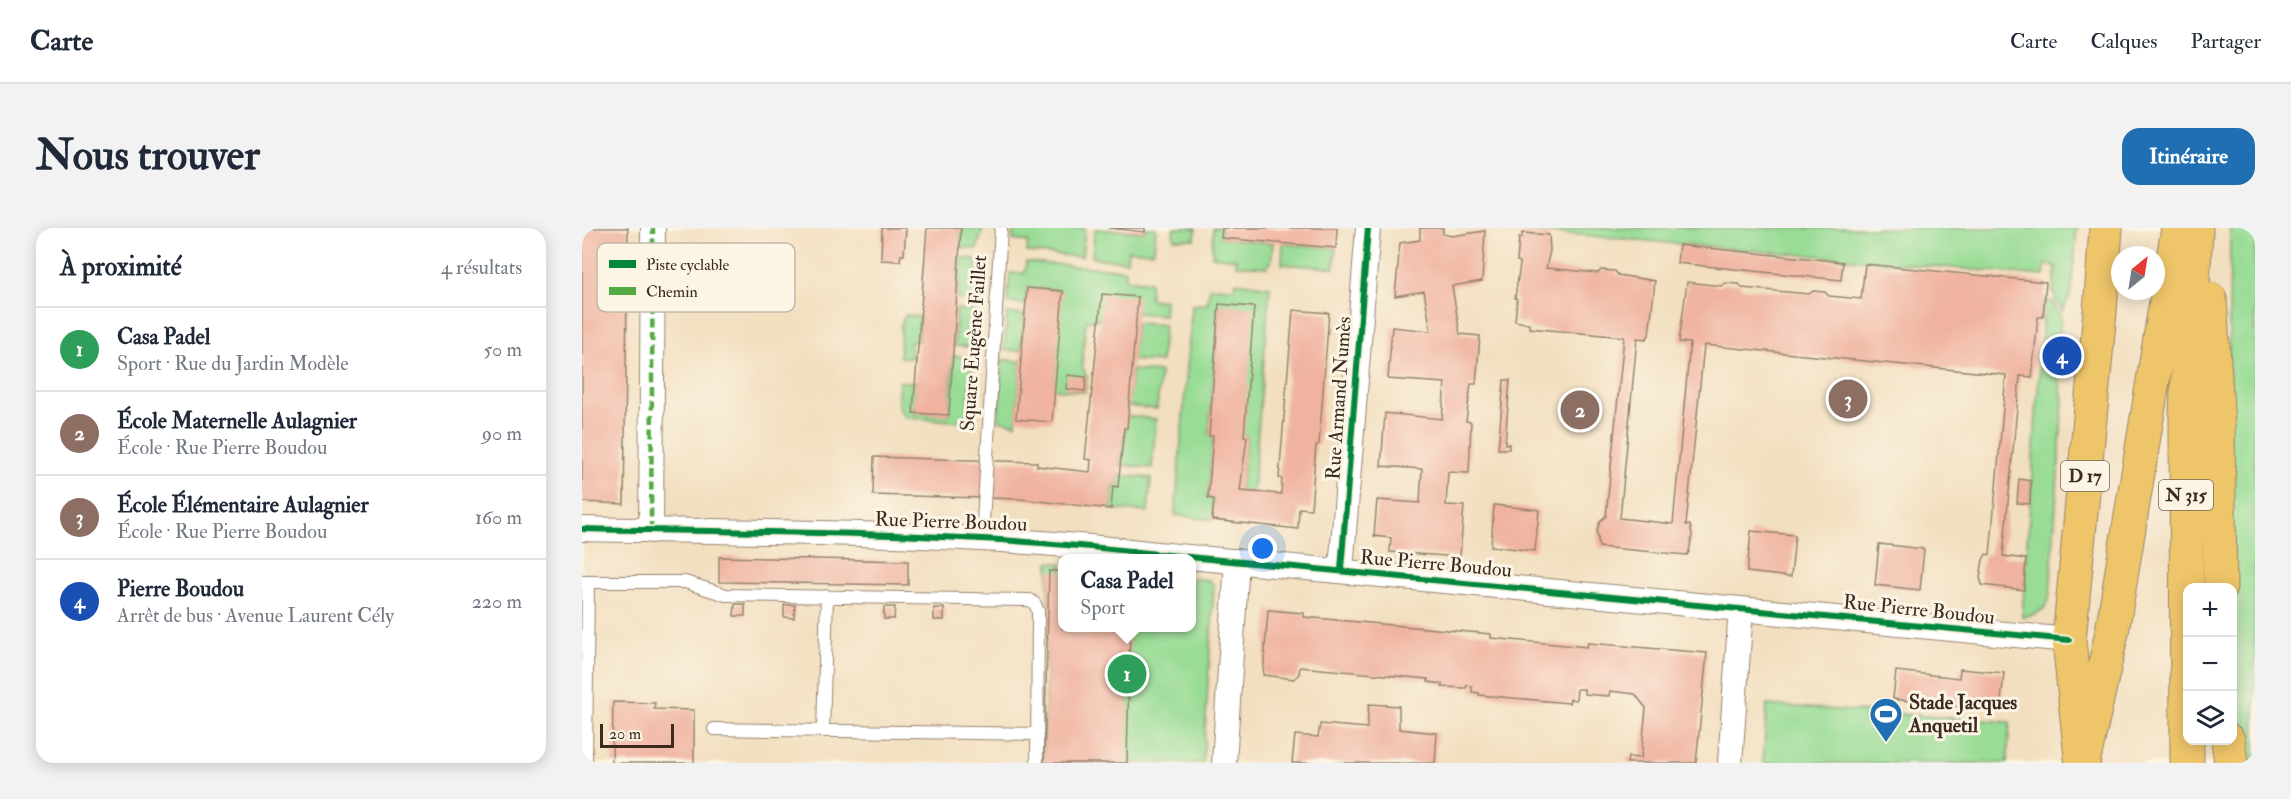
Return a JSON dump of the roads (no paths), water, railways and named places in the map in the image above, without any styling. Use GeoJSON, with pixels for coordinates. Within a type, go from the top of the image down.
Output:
{"type":"FeatureCollection","features":[{"type":"Feature","properties":{"kind":"main road","name":"D 17"},"geometry":{"type":"LineString","coordinates":[[2082,763],[2069,640],[2106,228]]}},
{"type":"Feature","properties":{"kind":"main road","name":"D 17"},"geometry":{"type":"LineString","coordinates":[[2100,312],[2120,228]]}},
{"type":"Feature","properties":{"kind":"main road"},"geometry":{"type":"LineString","coordinates":[[2082,763],[2112,632],[2178,228]]}},
{"type":"Feature","properties":{"kind":"main road","name":"N 315"},"geometry":{"type":"LineString","coordinates":[[2187,763],[2186,410],[2196,228]]}},
{"type":"Feature","properties":{"kind":"main road","name":"N 315"},"geometry":{"type":"LineString","coordinates":[[2207,583],[2206,426],[2215,228]]}},
{"type":"Feature","properties":{"kind":"main road"},"geometry":{"type":"LineString","coordinates":[[2210,299],[2218,425],[2220,583]]}},
{"type":"Feature","properties":{"kind":"main road"},"geometry":{"type":"LineString","coordinates":[[2208,745],[2208,763]]}},
{"type":"Feature","properties":{"kind":"main road"},"geometry":{"type":"LineString","coordinates":[[2229,745],[2231,763]]}},
{"type":"Feature","properties":{"kind":"street"},"geometry":{"type":"LineString","coordinates":[[652,228],[652,243]]}},
{"type":"Feature","properties":{"kind":"street","name":"Rue Armand Numès"},"geometry":{"type":"LineString","coordinates":[[1341,570],[1368,228]]}},
{"type":"Feature","properties":{"kind":"street"},"geometry":{"type":"LineString","coordinates":[[653,312],[654,531]]}},
{"type":"Feature","properties":{"kind":"street","name":"Rue Pierre Boudou"},"geometry":{"type":"LineString","coordinates":[[582,529],[982,538],[1061,542],[1172,554]]}},
{"type":"Feature","properties":{"kind":"street","name":"Rue Pierre Boudou"},"geometry":{"type":"LineString","coordinates":[[1196,557],[2069,640]]}},
{"type":"Feature","properties":{"kind":"street"},"geometry":{"type":"LineString","coordinates":[[1224,763],[1237,561]]}},
{"type":"Feature","properties":{"kind":"street"},"geometry":{"type":"LineString","coordinates":[[1730,763],[1742,609]]}},
{"type":"Feature","properties":{"kind":"lane"},"geometry":{"type":"LineString","coordinates":[[662,228],[662,243]]}},
{"type":"Feature","properties":{"kind":"lane","name":"Square Eugène Faillet"},"geometry":{"type":"LineString","coordinates":[[982,538],[984,460],[1000,228]]}},
{"type":"Feature","properties":{"kind":"lane"},"geometry":{"type":"LineString","coordinates":[[654,531],[660,312]]}},
{"type":"Feature","properties":{"kind":"lane"},"geometry":{"type":"LineString","coordinates":[[586,763],[585,582],[685,582],[726,595],[1030,600],[1038,611],[1037,763]]}},
{"type":"Feature","properties":{"kind":"lane"},"geometry":{"type":"LineString","coordinates":[[823,731],[827,596]]}},
{"type":"Feature","properties":{"kind":"lane"},"geometry":{"type":"LineString","coordinates":[[714,729],[1037,734]]}},
{"type":"Feature","properties":{"kind":"place","name":"Pierre Boudou"},"geometry":{"type":"Point","coordinates":[2062,356]}},
{"type":"Feature","properties":{"kind":"place","name":"École Élémentaire Aulagnier"},"geometry":{"type":"Point","coordinates":[1848,399]}},
{"type":"Feature","properties":{"kind":"place","name":"École Maternelle Aulagnier"},"geometry":{"type":"Point","coordinates":[1580,410]}},
{"type":"Feature","properties":{"kind":"place","name":"Casa Padel"},"geometry":{"type":"Point","coordinates":[1127,674]}},
{"type":"Feature","properties":{"kind":"place","name":"Stade Jacques Anquetil"},"geometry":{"type":"Point","coordinates":[1886,743]}}]}
